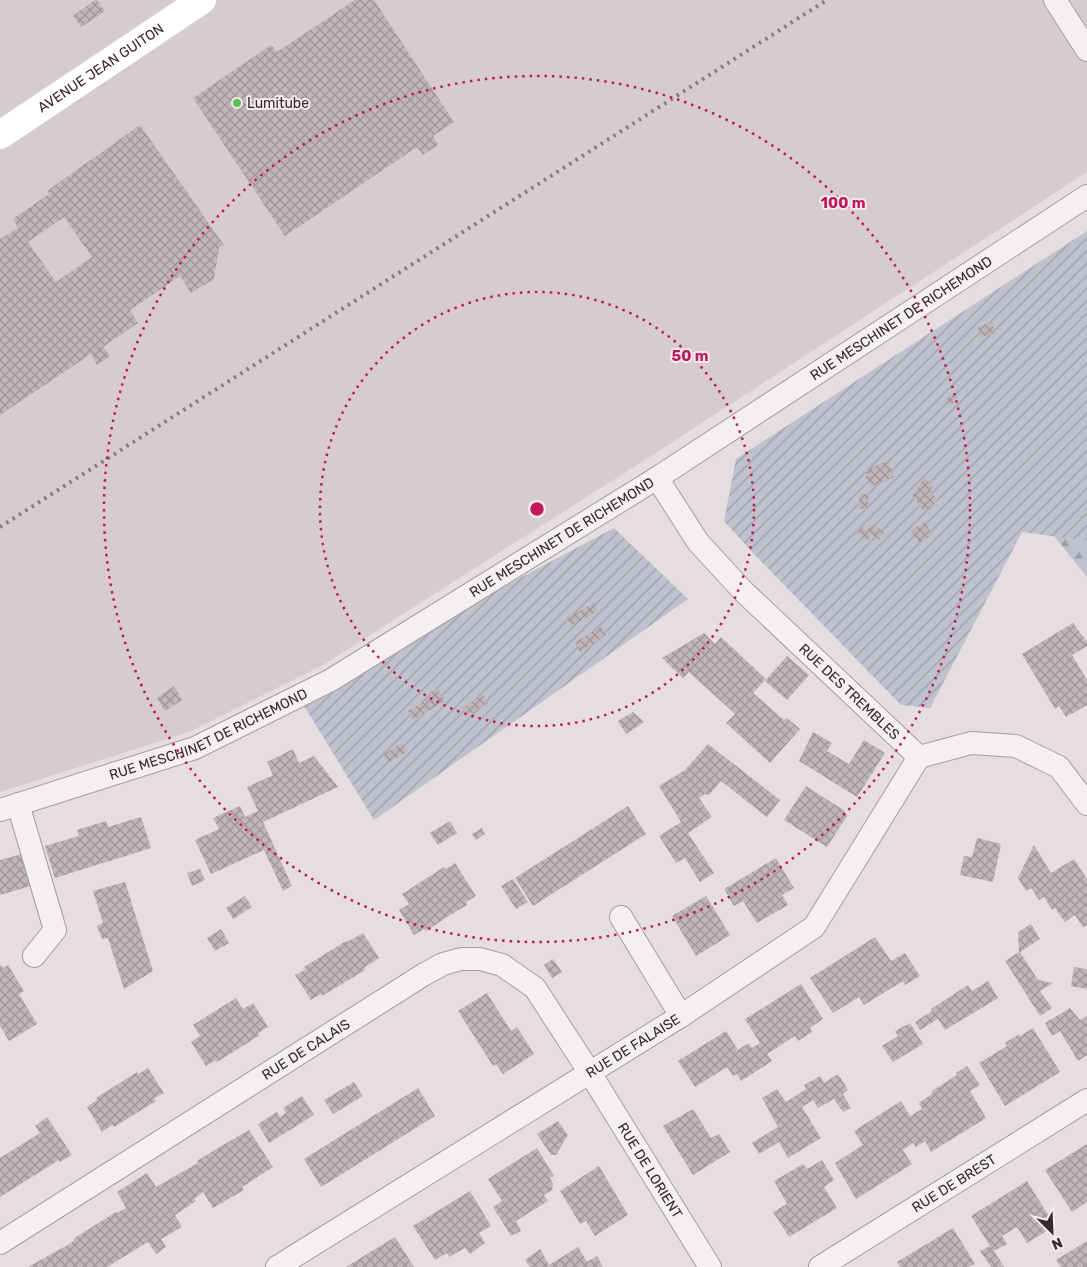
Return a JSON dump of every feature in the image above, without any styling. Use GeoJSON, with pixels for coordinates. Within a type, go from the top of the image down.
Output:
{"type":"FeatureCollection","features":[{"type":"Feature","properties":{"kind":"main road","name":"AVENUE JEAN GUITON"},"geometry":{"type":"LineString","coordinates":[[0,135],[202,0]]}},
{"type":"Feature","properties":{"kind":"street"},"geometry":{"type":"LineString","coordinates":[[1055,0],[1087,50]]}},
{"type":"Feature","properties":{"kind":"street","name":"RUE MESCHINET DE RICHEMOND"},"geometry":{"type":"LineString","coordinates":[[9,807],[195,748],[331,680],[657,478],[1087,196]]}},
{"type":"Feature","properties":{"kind":"street","name":"RUE DES TREMBLES"},"geometry":{"type":"LineString","coordinates":[[657,478],[698,542],[744,592],[919,757]]}},
{"type":"Feature","properties":{"kind":"street"},"geometry":{"type":"LineString","coordinates":[[919,757],[971,744],[1016,746],[1059,767],[1087,804]]}},
{"type":"Feature","properties":{"kind":"street","name":"RUE DE FALAISE"},"geometry":{"type":"LineString","coordinates":[[277,1267],[681,1016],[814,927],[919,757]]}},
{"type":"Feature","properties":{"kind":"street"},"geometry":{"type":"LineString","coordinates":[[9,807],[55,930],[34,956]]}},
{"type":"Feature","properties":{"kind":"street"},"geometry":{"type":"LineString","coordinates":[[621,917],[681,1016]]}},
{"type":"Feature","properties":{"kind":"street","name":"RUE DE CALAIS"},"geometry":{"type":"LineString","coordinates":[[0,1243],[423,975],[443,964],[460,959],[480,959],[502,965],[534,988],[590,1073]]}},
{"type":"Feature","properties":{"kind":"street","name":"RUE DE LORIENT"},"geometry":{"type":"LineString","coordinates":[[590,1073],[710,1267]]}},
{"type":"Feature","properties":{"kind":"street","name":"RUE DE BREST"},"geometry":{"type":"LineString","coordinates":[[820,1267],[1087,1100]]}},
{"type":"Feature","properties":{"kind":"shaded area"},"geometry":{"type":"Polygon","coordinates":[[[0,0],[1087,0],[1087,172],[651,456],[323,665],[189,732],[0,792],[0,0]]]}},
{"type":"Feature","properties":{"kind":"green space"},"geometry":{"type":"Polygon","coordinates":[[[1087,231],[1087,541],[1022,532],[930,708],[901,705],[724,521],[736,459],[1087,231]]]}},
{"type":"Feature","properties":{"kind":"green space"},"geometry":{"type":"Polygon","coordinates":[[[614,528],[688,599],[374,820],[298,696],[614,528]]]}},
{"type":"Feature","properties":{"kind":"green space"},"geometry":{"type":"Polygon","coordinates":[[[1054,536],[1087,541],[1087,577],[1054,536]]]}},
{"type":"Feature","properties":{"kind":"building"},"geometry":{"type":"Polygon","coordinates":[[[95,0],[105,11],[81,27],[73,16],[95,0]]]}},
{"type":"Feature","properties":{"kind":"building"},"geometry":{"type":"Polygon","coordinates":[[[355,0],[374,0],[454,122],[433,136],[438,145],[423,155],[417,147],[285,236],[193,98],[271,45],[277,52],[355,0]]]}},
{"type":"Feature","properties":{"kind":"building"},"geometry":{"type":"Polygon","coordinates":[[[140,125],[224,245],[219,248],[214,279],[191,293],[180,276],[130,310],[138,323],[103,347],[110,356],[97,365],[91,354],[0,415],[0,239],[18,228],[13,219],[49,194],[47,191],[140,125]],[[64,217],[28,242],[56,282],[92,257],[64,217]]]}},
{"type":"Feature","properties":{"kind":"building"},"geometry":{"type":"Polygon","coordinates":[[[992,322],[995,333],[981,337],[978,327],[992,322]]]}},
{"type":"Feature","properties":{"kind":"building"},"geometry":{"type":"Polygon","coordinates":[[[950,394],[957,397],[952,405],[945,401],[950,394]]]}},
{"type":"Feature","properties":{"kind":"building"},"geometry":{"type":"Polygon","coordinates":[[[888,461],[894,477],[871,487],[865,476],[867,475],[865,470],[888,461]]]}},
{"type":"Feature","properties":{"kind":"building"},"geometry":{"type":"Polygon","coordinates":[[[924,476],[933,487],[930,490],[938,501],[924,512],[912,496],[924,476]]]}},
{"type":"Feature","properties":{"kind":"building"},"geometry":{"type":"Polygon","coordinates":[[[860,494],[869,494],[867,510],[858,508],[860,494]]]}},
{"type":"Feature","properties":{"kind":"building"},"geometry":{"type":"Polygon","coordinates":[[[925,522],[932,535],[919,543],[911,530],[925,522]]]}},
{"type":"Feature","properties":{"kind":"building"},"geometry":{"type":"Polygon","coordinates":[[[872,524],[884,532],[879,540],[872,535],[867,541],[857,533],[862,527],[867,530],[872,524]]]}},
{"type":"Feature","properties":{"kind":"building"},"geometry":{"type":"Polygon","coordinates":[[[594,603],[598,611],[571,626],[567,618],[594,603]]]}},
{"type":"Feature","properties":{"kind":"building"},"geometry":{"type":"Polygon","coordinates":[[[1073,623],[1087,642],[1087,646],[1072,655],[1087,680],[1087,705],[1066,717],[1059,706],[1055,709],[1022,654],[1073,623]]]}},
{"type":"Feature","properties":{"kind":"building"},"geometry":{"type":"Polygon","coordinates":[[[601,627],[606,635],[580,652],[575,642],[601,627]]]}},
{"type":"Feature","properties":{"kind":"building"},"geometry":{"type":"Polygon","coordinates":[[[704,633],[715,644],[721,637],[766,679],[753,693],[784,720],[787,718],[800,729],[770,763],[726,723],[735,714],[689,672],[683,678],[662,658],[704,633]]]}},
{"type":"Feature","properties":{"kind":"building"},"geometry":{"type":"Polygon","coordinates":[[[787,656],[809,675],[787,700],[765,681],[787,656]]]}},
{"type":"Feature","properties":{"kind":"building"},"geometry":{"type":"Polygon","coordinates":[[[174,686],[182,700],[165,711],[157,698],[174,686]]]}},
{"type":"Feature","properties":{"kind":"building"},"geometry":{"type":"Polygon","coordinates":[[[437,688],[445,701],[413,720],[408,711],[432,697],[429,693],[437,688]]]}},
{"type":"Feature","properties":{"kind":"building"},"geometry":{"type":"Polygon","coordinates":[[[483,695],[488,703],[467,716],[462,708],[483,695]]]}},
{"type":"Feature","properties":{"kind":"building"},"geometry":{"type":"Polygon","coordinates":[[[633,712],[644,722],[626,734],[618,721],[633,712]]]}},
{"type":"Feature","properties":{"kind":"building"},"geometry":{"type":"Polygon","coordinates":[[[813,732],[832,743],[827,751],[849,764],[864,740],[885,753],[857,797],[799,761],[813,732]]]}},
{"type":"Feature","properties":{"kind":"building"},"geometry":{"type":"Polygon","coordinates":[[[402,743],[407,752],[389,762],[384,754],[402,743]]]}},
{"type":"Feature","properties":{"kind":"building"},"geometry":{"type":"Polygon","coordinates":[[[708,744],[780,800],[767,817],[721,781],[709,795],[705,794],[699,798],[712,817],[688,833],[714,873],[700,882],[685,858],[676,863],[659,836],[681,822],[659,786],[685,770],[708,744]]]}},
{"type":"Feature","properties":{"kind":"building"},"geometry":{"type":"Polygon","coordinates":[[[293,749],[299,763],[314,756],[338,787],[263,822],[292,886],[283,891],[264,850],[211,874],[195,840],[219,829],[213,818],[240,806],[245,817],[258,811],[247,787],[273,775],[267,762],[293,749]]]}},
{"type":"Feature","properties":{"kind":"building"},"geometry":{"type":"Polygon","coordinates":[[[806,786],[845,811],[847,816],[827,847],[784,820],[806,786]]]}},
{"type":"Feature","properties":{"kind":"building"},"geometry":{"type":"Polygon","coordinates":[[[628,806],[646,834],[533,906],[515,878],[628,806]]]}},
{"type":"Feature","properties":{"kind":"building"},"geometry":{"type":"Polygon","coordinates":[[[141,817],[151,848],[55,878],[45,846],[79,836],[77,830],[106,821],[108,827],[141,817]]]}},
{"type":"Feature","properties":{"kind":"building"},"geometry":{"type":"Polygon","coordinates":[[[450,821],[457,833],[438,845],[430,833],[450,821]]]}},
{"type":"Feature","properties":{"kind":"building"},"geometry":{"type":"Polygon","coordinates":[[[482,828],[485,834],[476,840],[472,834],[482,828]]]}},
{"type":"Feature","properties":{"kind":"building"},"geometry":{"type":"Polygon","coordinates":[[[977,838],[1001,844],[993,882],[960,875],[964,856],[972,857],[977,838]]]}},
{"type":"Feature","properties":{"kind":"building"},"geometry":{"type":"Polygon","coordinates":[[[1034,845],[1051,873],[1074,859],[1087,879],[1087,925],[1083,927],[1075,915],[1065,922],[1055,908],[1052,910],[1044,897],[1039,900],[1031,888],[1026,891],[1018,878],[1034,845]]]}},
{"type":"Feature","properties":{"kind":"building"},"geometry":{"type":"Polygon","coordinates":[[[25,853],[34,885],[0,895],[0,860],[25,853]]]}},
{"type":"Feature","properties":{"kind":"building"},"geometry":{"type":"Polygon","coordinates":[[[776,858],[794,888],[782,895],[788,905],[757,923],[743,901],[734,906],[724,889],[776,858]]]}},
{"type":"Feature","properties":{"kind":"building"},"geometry":{"type":"Polygon","coordinates":[[[455,863],[476,896],[466,902],[467,905],[426,931],[424,929],[414,935],[399,910],[409,904],[402,894],[444,867],[446,869],[455,863]]]}},
{"type":"Feature","properties":{"kind":"building"},"geometry":{"type":"Polygon","coordinates":[[[200,869],[205,880],[192,886],[187,873],[200,869]]]}},
{"type":"Feature","properties":{"kind":"building"},"geometry":{"type":"Polygon","coordinates":[[[513,879],[528,902],[516,909],[501,886],[513,879]]]}},
{"type":"Feature","properties":{"kind":"building"},"geometry":{"type":"Polygon","coordinates":[[[125,882],[153,971],[124,989],[108,938],[102,939],[97,926],[103,923],[93,891],[125,882]]]}},
{"type":"Feature","properties":{"kind":"building"},"geometry":{"type":"Polygon","coordinates":[[[245,896],[252,907],[233,919],[226,908],[245,896]]]}},
{"type":"Feature","properties":{"kind":"building"},"geometry":{"type":"Polygon","coordinates":[[[706,896],[730,935],[696,956],[672,916],[706,896]]]}},
{"type":"Feature","properties":{"kind":"building"},"geometry":{"type":"Polygon","coordinates":[[[1031,924],[1040,939],[1020,952],[1038,980],[1053,983],[1040,991],[1052,1008],[1040,1016],[1005,961],[1019,952],[1018,932],[1031,924]]]}},
{"type":"Feature","properties":{"kind":"building"},"geometry":{"type":"Polygon","coordinates":[[[221,929],[229,943],[215,951],[207,938],[221,929]]]}},
{"type":"Feature","properties":{"kind":"building"},"geometry":{"type":"Polygon","coordinates":[[[363,933],[379,958],[364,968],[365,970],[322,996],[321,994],[311,1000],[295,975],[305,970],[304,967],[346,941],[363,933]]]}},
{"type":"Feature","properties":{"kind":"building"},"geometry":{"type":"Polygon","coordinates":[[[875,937],[891,961],[905,953],[920,976],[905,985],[903,981],[864,1005],[859,997],[833,1013],[810,978],[875,937]]]}},
{"type":"Feature","properties":{"kind":"building"},"geometry":{"type":"Polygon","coordinates":[[[553,959],[562,972],[552,978],[544,965],[553,959]]]}},
{"type":"Feature","properties":{"kind":"building"},"geometry":{"type":"Polygon","coordinates":[[[0,964],[3,968],[8,965],[24,991],[19,994],[37,1024],[9,1041],[0,1026],[0,964]]]}},
{"type":"Feature","properties":{"kind":"building"},"geometry":{"type":"Polygon","coordinates":[[[1074,967],[1087,969],[1087,989],[1071,986],[1074,967]]]}},
{"type":"Feature","properties":{"kind":"building"},"geometry":{"type":"Polygon","coordinates":[[[988,981],[998,998],[945,1030],[938,1019],[920,1030],[915,1022],[932,1011],[931,1009],[968,985],[972,991],[988,981]]]}},
{"type":"Feature","properties":{"kind":"building"},"geometry":{"type":"Polygon","coordinates":[[[801,984],[823,1019],[810,1028],[812,1032],[798,1041],[795,1036],[767,1054],[772,1061],[741,1081],[737,1074],[733,1076],[727,1067],[695,1087],[678,1061],[726,1031],[738,1050],[749,1043],[752,1048],[760,1043],[745,1019],[801,984]]]}},
{"type":"Feature","properties":{"kind":"building"},"geometry":{"type":"Polygon","coordinates":[[[487,993],[511,1031],[517,1027],[534,1054],[503,1074],[496,1064],[493,1066],[458,1011],[487,993]]]}},
{"type":"Feature","properties":{"kind":"building"},"geometry":{"type":"Polygon","coordinates":[[[236,998],[243,1009],[253,1003],[268,1027],[258,1033],[260,1035],[238,1049],[217,1062],[216,1060],[206,1066],[191,1042],[200,1036],[193,1025],[236,998]]]}},
{"type":"Feature","properties":{"kind":"building"},"geometry":{"type":"Polygon","coordinates":[[[1070,1008],[1080,1020],[1087,1016],[1087,1055],[1078,1061],[1060,1031],[1052,1036],[1045,1023],[1070,1008]]]}},
{"type":"Feature","properties":{"kind":"building"},"geometry":{"type":"Polygon","coordinates":[[[910,1023],[923,1044],[893,1062],[882,1046],[898,1036],[895,1031],[910,1023]]]}},
{"type":"Feature","properties":{"kind":"building"},"geometry":{"type":"Polygon","coordinates":[[[1033,1028],[1060,1072],[1005,1106],[979,1063],[1007,1046],[1005,1043],[1033,1028]]]}},
{"type":"Feature","properties":{"kind":"building"},"geometry":{"type":"Polygon","coordinates":[[[967,1066],[980,1085],[970,1091],[986,1118],[931,1152],[925,1141],[916,1147],[913,1143],[903,1150],[912,1164],[856,1199],[835,1163],[863,1145],[854,1131],[901,1101],[910,1116],[922,1109],[919,1103],[933,1093],[932,1091],[957,1075],[956,1073],[967,1066]]]}},
{"type":"Feature","properties":{"kind":"building"},"geometry":{"type":"Polygon","coordinates":[[[148,1068],[164,1093],[154,1098],[156,1101],[114,1127],[112,1125],[102,1132],[87,1107],[97,1100],[96,1098],[137,1072],[138,1074],[148,1068]]]}},
{"type":"Feature","properties":{"kind":"building"},"geometry":{"type":"Polygon","coordinates":[[[838,1074],[848,1090],[843,1094],[851,1108],[843,1112],[834,1099],[818,1108],[813,1100],[802,1107],[821,1138],[788,1158],[779,1142],[759,1154],[752,1143],[778,1127],[762,1098],[777,1089],[786,1102],[806,1089],[804,1085],[820,1076],[824,1083],[838,1074]]]}},
{"type":"Feature","properties":{"kind":"building"},"geometry":{"type":"Polygon","coordinates":[[[354,1082],[363,1096],[333,1114],[324,1100],[354,1082]]]}},
{"type":"Feature","properties":{"kind":"building"},"geometry":{"type":"Polygon","coordinates":[[[418,1088],[435,1116],[321,1187],[304,1159],[418,1088]]]}},
{"type":"Feature","properties":{"kind":"building"},"geometry":{"type":"Polygon","coordinates":[[[302,1096],[314,1115],[269,1143],[258,1124],[277,1112],[280,1117],[286,1113],[283,1108],[302,1096]]]}},
{"type":"Feature","properties":{"kind":"building"},"geometry":{"type":"Polygon","coordinates":[[[693,1109],[711,1138],[719,1134],[730,1152],[693,1175],[663,1126],[693,1109]]]}},
{"type":"Feature","properties":{"kind":"building"},"geometry":{"type":"Polygon","coordinates":[[[47,1117],[72,1155],[60,1162],[59,1160],[0,1197],[0,1158],[40,1133],[35,1126],[47,1117]]]}},
{"type":"Feature","properties":{"kind":"building"},"geometry":{"type":"Polygon","coordinates":[[[558,1121],[568,1135],[556,1155],[551,1155],[537,1134],[558,1121]]]}},
{"type":"Feature","properties":{"kind":"building"},"geometry":{"type":"Polygon","coordinates":[[[249,1130],[273,1167],[242,1187],[244,1190],[213,1208],[203,1192],[194,1199],[196,1201],[175,1215],[182,1227],[161,1239],[166,1247],[156,1254],[148,1242],[107,1267],[28,1267],[66,1246],[75,1240],[73,1239],[116,1212],[126,1208],[117,1192],[147,1173],[156,1187],[249,1130]]]}},
{"type":"Feature","properties":{"kind":"building"},"geometry":{"type":"Polygon","coordinates":[[[1087,1144],[1087,1202],[1072,1212],[1045,1170],[1087,1144]]]}},
{"type":"Feature","properties":{"kind":"building"},"geometry":{"type":"Polygon","coordinates":[[[537,1148],[554,1176],[550,1178],[553,1184],[552,1190],[544,1195],[548,1201],[516,1221],[521,1231],[511,1236],[493,1207],[502,1201],[488,1179],[537,1148]]]}},
{"type":"Feature","properties":{"kind":"building"},"geometry":{"type":"Polygon","coordinates":[[[822,1160],[834,1180],[824,1187],[837,1208],[789,1237],[773,1212],[787,1204],[774,1181],[803,1164],[807,1169],[822,1160]]]}},
{"type":"Feature","properties":{"kind":"building"},"geometry":{"type":"Polygon","coordinates":[[[599,1166],[628,1215],[595,1236],[586,1221],[580,1224],[560,1191],[599,1166]]]}},
{"type":"Feature","properties":{"kind":"building"},"geometry":{"type":"Polygon","coordinates":[[[1027,1181],[1055,1226],[1027,1243],[1017,1227],[1002,1236],[1007,1244],[994,1251],[1004,1267],[991,1267],[980,1251],[990,1246],[971,1216],[1027,1181]]]}},
{"type":"Feature","properties":{"kind":"building"},"geometry":{"type":"Polygon","coordinates":[[[470,1191],[491,1226],[479,1233],[485,1243],[470,1254],[465,1248],[449,1257],[447,1253],[435,1260],[413,1226],[470,1191]]]}},
{"type":"Feature","properties":{"kind":"building"},"geometry":{"type":"Polygon","coordinates":[[[953,1228],[975,1264],[969,1267],[900,1267],[897,1262],[953,1228]]]}},
{"type":"Feature","properties":{"kind":"building"},"geometry":{"type":"Polygon","coordinates":[[[395,1237],[414,1267],[346,1267],[367,1254],[395,1237]]]}},
{"type":"Feature","properties":{"kind":"building"},"geometry":{"type":"Polygon","coordinates":[[[1087,1241],[1087,1267],[1061,1267],[1056,1260],[1087,1241]]]}},
{"type":"Feature","properties":{"kind":"building"},"geometry":{"type":"Polygon","coordinates":[[[578,1247],[587,1262],[597,1256],[603,1267],[530,1267],[525,1260],[540,1249],[549,1265],[578,1247]]]}},
{"type":"Feature","properties":{"kind":"railway"},"geometry":{"type":"LineString","coordinates":[[0,527],[827,0]]}},
{"type":"Feature","properties":{"kind":"place","name":"Lumitube"},"geometry":{"type":"Point","coordinates":[237,103]}}]}
